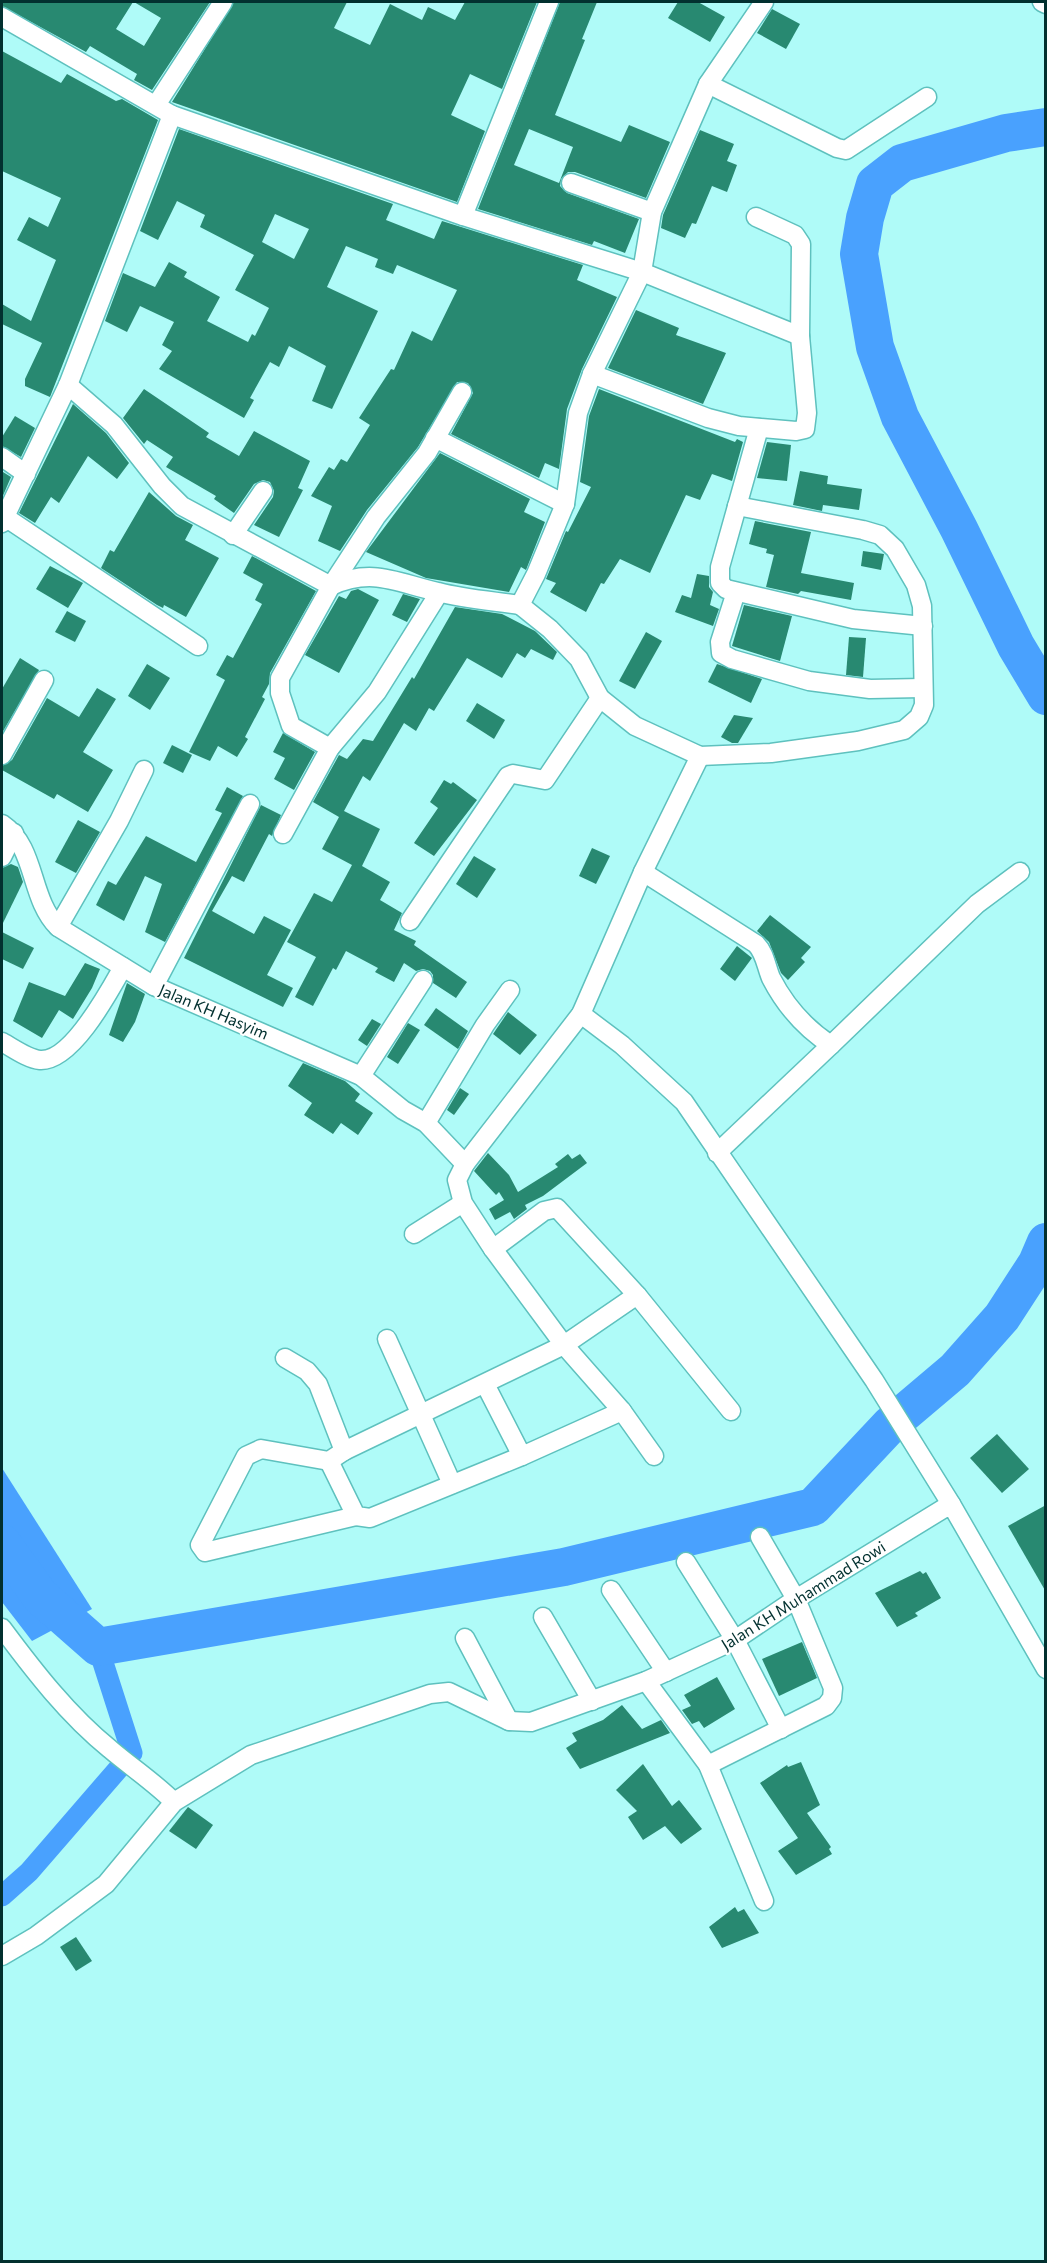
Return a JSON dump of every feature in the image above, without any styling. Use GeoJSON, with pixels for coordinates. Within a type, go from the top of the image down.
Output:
{"type":"FeatureCollection","features":[{"type":"Feature","properties":{"kind":"street"},"geometry":{"type":"LineString","coordinates":[[156,105],[223,2]]}},
{"type":"Feature","properties":{"kind":"street"},"geometry":{"type":"LineString","coordinates":[[463,216],[549,2]]}},
{"type":"Feature","properties":{"kind":"street"},"geometry":{"type":"LineString","coordinates":[[520,605],[536,574],[565,504],[578,413],[591,374],[642,272],[652,212],[708,84],[764,2]]}},
{"type":"Feature","properties":{"kind":"street"},"geometry":{"type":"LineString","coordinates":[[2,17],[172,115],[463,216],[642,272],[800,336]]}},
{"type":"Feature","properties":{"kind":"street"},"geometry":{"type":"LineString","coordinates":[[708,84],[837,148],[846,150],[927,97]]}},
{"type":"Feature","properties":{"kind":"street"},"geometry":{"type":"LineString","coordinates":[[172,115],[68,385],[3,520],[198,646]]}},
{"type":"Feature","properties":{"kind":"street"},"geometry":{"type":"LineString","coordinates":[[571,183],[652,212]]}},
{"type":"Feature","properties":{"kind":"street"},"geometry":{"type":"LineString","coordinates":[[591,374],[708,418],[759,429],[796,431],[805,429],[808,424],[800,336],[801,244],[795,235],[756,218]]}},
{"type":"Feature","properties":{"kind":"street"},"geometry":{"type":"LineString","coordinates":[[68,385],[114,425],[162,486],[182,506],[331,586]]}},
{"type":"Feature","properties":{"kind":"street"},"geometry":{"type":"LineString","coordinates":[[330,748],[291,726],[279,685],[280,678],[331,586],[376,517],[417,467],[462,392]]}},
{"type":"Feature","properties":{"kind":"street"},"geometry":{"type":"LineString","coordinates":[[759,429],[719,574],[720,583],[726,589],[736,592],[853,619],[923,626]]}},
{"type":"Feature","properties":{"kind":"street"},"geometry":{"type":"LineString","coordinates":[[435,438],[565,504]]}},
{"type":"Feature","properties":{"kind":"street"},"geometry":{"type":"LineString","coordinates":[[2,457],[26,474]]}},
{"type":"Feature","properties":{"kind":"street"},"geometry":{"type":"LineString","coordinates":[[233,535],[263,491]]}},
{"type":"Feature","properties":{"kind":"street"},"geometry":{"type":"LineString","coordinates":[[331,586],[348,578],[364,576],[394,579],[439,593],[520,605],[550,629],[579,659],[600,698],[635,726],[700,756],[782,751],[858,741],[904,730],[919,717],[924,705],[923,626],[922,606],[916,585],[895,549],[880,535],[737,506]]}},
{"type":"Feature","properties":{"kind":"street"},"geometry":{"type":"LineString","coordinates":[[736,592],[720,642],[721,653],[732,659],[809,681],[870,689],[922,688]]}},
{"type":"Feature","properties":{"kind":"street"},"geometry":{"type":"LineString","coordinates":[[284,834],[330,748],[377,692],[439,593]]}},
{"type":"Feature","properties":{"kind":"street"},"geometry":{"type":"LineString","coordinates":[[2,755],[44,680]]}},
{"type":"Feature","properties":{"kind":"street"},"geometry":{"type":"LineString","coordinates":[[410,921],[508,776],[513,774],[545,780],[600,698]]}},
{"type":"Feature","properties":{"kind":"street"},"geometry":{"type":"LineString","coordinates":[[654,1456],[622,1411],[564,1345],[493,1250],[463,1203],[457,1180],[465,1164],[581,1014],[643,872],[700,756]]}},
{"type":"Feature","properties":{"kind":"street"},"geometry":{"type":"LineString","coordinates":[[58,927],[119,821],[144,770]]}},
{"type":"Feature","properties":{"kind":"street"},"geometry":{"type":"LineString","coordinates":[[154,987],[250,804]]}},
{"type":"Feature","properties":{"kind":"street"},"geometry":{"type":"LineString","coordinates":[[2,857],[8,829]]}},
{"type":"Feature","properties":{"kind":"street","name":"Jalan KH Hasyim"},"geometry":{"type":"LineString","coordinates":[[8,829],[23,848],[39,897],[51,920],[58,927],[154,987],[361,1076],[403,1110],[426,1123],[465,1164]]}},
{"type":"Feature","properties":{"kind":"street"},"geometry":{"type":"LineString","coordinates":[[643,872],[756,944],[764,953],[768,969],[788,1006],[818,1037],[831,1045]]}},
{"type":"Feature","properties":{"kind":"street"},"geometry":{"type":"LineString","coordinates":[[717,1153],[977,903],[1020,872]]}},
{"type":"Feature","properties":{"kind":"street"},"geometry":{"type":"LineString","coordinates":[[2,1042],[34,1058],[49,1059],[69,1046],[89,1024],[123,967]]}},
{"type":"Feature","properties":{"kind":"street"},"geometry":{"type":"LineString","coordinates":[[361,1076],[423,980]]}},
{"type":"Feature","properties":{"kind":"street"},"geometry":{"type":"LineString","coordinates":[[426,1123],[485,1025],[510,990]]}},
{"type":"Feature","properties":{"kind":"street"},"geometry":{"type":"LineString","coordinates":[[581,1014],[622,1045],[684,1102],[874,1380],[951,1503],[1046,1669]]}},
{"type":"Feature","properties":{"kind":"street"},"geometry":{"type":"LineString","coordinates":[[414,1234],[463,1203]]}},
{"type":"Feature","properties":{"kind":"street"},"geometry":{"type":"LineString","coordinates":[[493,1250],[544,1211],[554,1208],[637,1295],[731,1411]]}},
{"type":"Feature","properties":{"kind":"street"},"geometry":{"type":"LineString","coordinates":[[622,1411],[522,1456],[378,1516],[356,1516],[205,1552],[201,1549],[201,1538],[246,1456],[252,1452],[261,1449],[336,1456],[564,1345],[637,1295]]}},
{"type":"Feature","properties":{"kind":"street"},"geometry":{"type":"LineString","coordinates":[[387,1339],[452,1484]]}},
{"type":"Feature","properties":{"kind":"street"},"geometry":{"type":"LineString","coordinates":[[285,1358],[307,1371],[318,1384],[336,1456],[356,1516]]}},
{"type":"Feature","properties":{"kind":"street"},"geometry":{"type":"LineString","coordinates":[[485,1384],[522,1456]]}},
{"type":"Feature","properties":{"kind":"street","name":"Jalan KH Muhammad Rowi"},"geometry":{"type":"LineString","coordinates":[[2,1956],[36,1936],[106,1884],[174,1802],[251,1755],[430,1694],[448,1692],[509,1721],[531,1722],[591,1701],[646,1681],[735,1640],[796,1599],[951,1503]]}},
{"type":"Feature","properties":{"kind":"street"},"geometry":{"type":"LineString","coordinates":[[708,1765],[826,1706],[832,1698],[832,1688],[796,1599],[760,1537]]}},
{"type":"Feature","properties":{"kind":"street"},"geometry":{"type":"LineString","coordinates":[[686,1562],[735,1640],[781,1729]]}},
{"type":"Feature","properties":{"kind":"street"},"geometry":{"type":"LineString","coordinates":[[611,1590],[666,1672]]}},
{"type":"Feature","properties":{"kind":"street"},"geometry":{"type":"LineString","coordinates":[[543,1617],[591,1701]]}},
{"type":"Feature","properties":{"kind":"street"},"geometry":{"type":"LineString","coordinates":[[2,1628],[44,1683],[109,1748],[147,1776],[174,1802]]}},
{"type":"Feature","properties":{"kind":"street"},"geometry":{"type":"LineString","coordinates":[[465,1638],[509,1721]]}},
{"type":"Feature","properties":{"kind":"street"},"geometry":{"type":"LineString","coordinates":[[646,1681],[708,1765],[764,1901]]}},
{"type":"Feature","properties":{"kind":"water"},"geometry":{"type":"Polygon","coordinates":[[[2,1468],[92,1609],[32,1641],[2,1602],[2,1468]]]}},
{"type":"Feature","properties":{"kind":"building"},"geometry":{"type":"Polygon","coordinates":[[[2,2],[133,2],[116,29],[144,46],[161,18],[134,2],[210,2],[152,90],[134,80],[137,74],[90,46],[86,52],[2,6],[2,2]]]}},
{"type":"Feature","properties":{"kind":"building"},"geometry":{"type":"Polygon","coordinates":[[[234,2],[347,2],[334,28],[370,45],[390,4],[422,20],[428,7],[455,20],[465,2],[537,2],[502,89],[470,74],[451,115],[485,131],[457,202],[172,102],[234,2]]]}},
{"type":"Feature","properties":{"kind":"building"},"geometry":{"type":"Polygon","coordinates":[[[560,2],[597,2],[582,39],[585,40],[555,115],[621,142],[629,125],[670,142],[646,198],[575,172],[568,172],[561,179],[560,186],[567,193],[639,219],[625,253],[594,241],[592,245],[478,209],[560,2]],[[529,129],[514,165],[559,183],[573,147],[529,129]]]}},
{"type":"Feature","properties":{"kind":"building"},"geometry":{"type":"Polygon","coordinates":[[[678,2],[698,2],[725,17],[710,42],[668,18],[678,2]]]}},
{"type":"Feature","properties":{"kind":"building"},"geometry":{"type":"Polygon","coordinates":[[[772,9],[800,24],[786,49],[757,33],[772,9]]]}},
{"type":"Feature","properties":{"kind":"building"},"geometry":{"type":"Polygon","coordinates":[[[2,51],[61,83],[67,74],[116,101],[122,99],[158,120],[50,397],[25,386],[25,379],[42,343],[2,324],[2,304],[31,321],[56,260],[17,240],[29,217],[48,227],[61,198],[2,171],[2,51]]]}},
{"type":"Feature","properties":{"kind":"building"},"geometry":{"type":"Polygon","coordinates":[[[179,129],[393,204],[386,220],[434,239],[442,221],[583,265],[577,280],[617,297],[582,369],[567,409],[559,469],[545,463],[539,478],[451,434],[473,393],[468,383],[457,382],[418,447],[367,510],[340,551],[318,541],[332,506],[311,496],[329,467],[334,470],[341,459],[347,462],[370,425],[359,418],[391,369],[394,370],[412,331],[432,341],[457,290],[397,265],[393,274],[375,267],[378,259],[346,246],[327,287],[378,311],[332,409],[312,401],[326,366],[289,346],[279,367],[270,362],[250,398],[254,400],[244,418],[159,369],[172,351],[162,345],[174,322],[140,306],[127,332],[105,321],[123,273],[155,287],[169,262],[187,272],[184,277],[220,297],[207,321],[248,342],[252,334],[255,336],[269,308],[235,290],[254,255],[200,227],[205,215],[177,201],[158,240],[140,231],[179,129]],[[275,214],[262,242],[294,259],[309,229],[275,214]]]}},
{"type":"Feature","properties":{"kind":"building"},"geometry":{"type":"Polygon","coordinates":[[[700,130],[734,144],[727,161],[737,165],[727,192],[712,186],[696,224],[692,223],[685,238],[661,228],[663,215],[700,130]]]}},
{"type":"Feature","properties":{"kind":"building"},"geometry":{"type":"Polygon","coordinates":[[[636,310],[679,328],[676,335],[726,353],[703,404],[608,368],[636,310]]]}},
{"type":"Feature","properties":{"kind":"building"},"geometry":{"type":"Polygon","coordinates":[[[144,389],[209,433],[206,437],[239,456],[254,431],[310,461],[298,488],[303,490],[279,537],[254,525],[273,497],[274,491],[270,482],[263,480],[254,484],[234,513],[214,499],[216,496],[166,467],[173,457],[147,440],[144,444],[123,418],[144,389]]]}},
{"type":"Feature","properties":{"kind":"building"},"geometry":{"type":"Polygon","coordinates":[[[599,389],[735,442],[737,439],[743,442],[732,481],[712,474],[700,500],[686,495],[650,573],[620,559],[604,584],[601,583],[586,612],[550,592],[556,583],[546,579],[566,531],[568,532],[591,487],[580,482],[589,416],[599,389]]]}},
{"type":"Feature","properties":{"kind":"building"},"geometry":{"type":"Polygon","coordinates":[[[73,404],[106,433],[129,463],[117,479],[88,456],[59,503],[51,497],[35,523],[19,513],[73,404]]]}},
{"type":"Feature","properties":{"kind":"building"},"geometry":{"type":"Polygon","coordinates":[[[15,416],[35,428],[21,457],[2,446],[2,437],[15,416]]]}},
{"type":"Feature","properties":{"kind":"building"},"geometry":{"type":"Polygon","coordinates":[[[767,442],[791,445],[787,481],[757,478],[767,442]]]}},
{"type":"Feature","properties":{"kind":"building"},"geometry":{"type":"Polygon","coordinates":[[[440,453],[530,499],[524,512],[545,522],[526,570],[521,567],[509,592],[426,578],[366,552],[440,453]]]}},
{"type":"Feature","properties":{"kind":"building"},"geometry":{"type":"Polygon","coordinates":[[[800,471],[828,476],[827,484],[862,489],[859,510],[823,505],[822,511],[793,505],[800,471]]]}},
{"type":"Feature","properties":{"kind":"building"},"geometry":{"type":"Polygon","coordinates":[[[3,472],[11,477],[2,498],[2,475],[3,472]]]}},
{"type":"Feature","properties":{"kind":"building"},"geometry":{"type":"Polygon","coordinates":[[[149,492],[176,516],[193,525],[185,540],[219,558],[186,617],[164,605],[163,608],[157,605],[101,568],[110,550],[114,552],[149,492]]]}},
{"type":"Feature","properties":{"kind":"building"},"geometry":{"type":"Polygon","coordinates":[[[755,521],[811,532],[801,573],[854,583],[851,600],[801,591],[798,594],[766,587],[774,555],[766,553],[767,549],[749,544],[755,521]]]}},
{"type":"Feature","properties":{"kind":"building"},"geometry":{"type":"Polygon","coordinates":[[[863,551],[884,554],[881,570],[861,566],[863,551]]]}},
{"type":"Feature","properties":{"kind":"building"},"geometry":{"type":"Polygon","coordinates":[[[252,556],[316,591],[270,673],[269,684],[262,697],[265,699],[245,737],[248,739],[237,757],[218,746],[210,761],[189,752],[225,680],[216,675],[227,655],[233,658],[262,604],[255,600],[263,584],[243,573],[252,556]]]}},
{"type":"Feature","properties":{"kind":"building"},"geometry":{"type":"Polygon","coordinates":[[[50,566],[83,583],[68,608],[36,589],[50,566]]]}},
{"type":"Feature","properties":{"kind":"building"},"geometry":{"type":"Polygon","coordinates":[[[697,574],[709,576],[709,587],[713,592],[710,605],[719,609],[713,626],[675,612],[682,595],[691,598],[697,574]]]}},
{"type":"Feature","properties":{"kind":"building"},"geometry":{"type":"Polygon","coordinates":[[[358,589],[379,600],[339,673],[305,655],[339,596],[346,599],[351,591],[358,589]]]}},
{"type":"Feature","properties":{"kind":"building"},"geometry":{"type":"Polygon","coordinates":[[[403,594],[420,599],[407,622],[392,615],[403,594]]]}},
{"type":"Feature","properties":{"kind":"building"},"geometry":{"type":"Polygon","coordinates":[[[744,605],[792,616],[780,661],[732,646],[744,605]]]}},
{"type":"Feature","properties":{"kind":"building"},"geometry":{"type":"Polygon","coordinates":[[[455,607],[502,614],[535,631],[557,652],[553,660],[531,649],[525,658],[517,653],[502,678],[467,658],[434,711],[429,708],[416,731],[404,723],[370,781],[363,776],[344,811],[380,829],[362,866],[390,882],[380,900],[402,913],[394,930],[416,941],[414,945],[467,982],[456,998],[433,983],[433,975],[430,971],[423,969],[416,971],[404,963],[394,982],[375,972],[378,968],[346,951],[336,970],[333,968],[313,1006],[295,997],[316,957],[287,942],[314,893],[332,902],[352,865],[322,849],[339,817],[313,802],[339,755],[347,759],[363,739],[373,741],[412,677],[414,679],[455,607]]]}},
{"type":"Feature","properties":{"kind":"building"},"geometry":{"type":"Polygon","coordinates":[[[67,611],[86,621],[75,642],[55,632],[67,611]]]}},
{"type":"Feature","properties":{"kind":"building"},"geometry":{"type":"Polygon","coordinates":[[[646,632],[662,641],[635,689],[619,681],[646,632]]]}},
{"type":"Feature","properties":{"kind":"building"},"geometry":{"type":"Polygon","coordinates":[[[849,637],[866,638],[863,677],[846,675],[849,637]]]}},
{"type":"Feature","properties":{"kind":"building"},"geometry":{"type":"Polygon","coordinates":[[[20,658],[39,670],[2,733],[2,689],[20,658]]]}},
{"type":"Feature","properties":{"kind":"building"},"geometry":{"type":"Polygon","coordinates":[[[147,664],[170,678],[150,710],[128,696],[147,664]]]}},
{"type":"Feature","properties":{"kind":"building"},"geometry":{"type":"Polygon","coordinates":[[[717,664],[762,679],[751,703],[708,682],[717,664]]]}},
{"type":"Feature","properties":{"kind":"building"},"geometry":{"type":"Polygon","coordinates":[[[97,688],[116,699],[83,752],[113,770],[88,812],[57,794],[54,799],[2,770],[2,766],[12,760],[47,698],[79,717],[97,688]]]}},
{"type":"Feature","properties":{"kind":"building"},"geometry":{"type":"Polygon","coordinates":[[[477,703],[505,720],[494,739],[466,721],[477,703]]]}},
{"type":"Feature","properties":{"kind":"building"},"geometry":{"type":"Polygon","coordinates":[[[734,715],[753,718],[738,743],[732,743],[721,737],[734,715]]]}},
{"type":"Feature","properties":{"kind":"building"},"geometry":{"type":"Polygon","coordinates":[[[283,733],[315,752],[294,790],[274,779],[285,758],[273,752],[283,733]]]}},
{"type":"Feature","properties":{"kind":"building"},"geometry":{"type":"Polygon","coordinates":[[[172,745],[192,755],[183,773],[163,763],[172,745]]]}},
{"type":"Feature","properties":{"kind":"building"},"geometry":{"type":"Polygon","coordinates":[[[444,780],[451,784],[453,782],[477,800],[434,856],[414,843],[438,808],[430,802],[444,780]]]}},
{"type":"Feature","properties":{"kind":"building"},"geometry":{"type":"Polygon","coordinates":[[[227,787],[243,796],[165,942],[145,932],[162,884],[145,876],[124,921],[96,905],[108,881],[116,885],[146,836],[196,862],[222,813],[215,810],[227,787]]]}},
{"type":"Feature","properties":{"kind":"building"},"geometry":{"type":"Polygon","coordinates":[[[261,805],[281,815],[272,836],[269,834],[244,882],[232,876],[212,911],[254,934],[264,916],[291,930],[267,975],[293,988],[283,1007],[184,958],[261,805]]]}},
{"type":"Feature","properties":{"kind":"building"},"geometry":{"type":"Polygon","coordinates":[[[78,820],[100,832],[76,873],[55,862],[78,820]]]}},
{"type":"Feature","properties":{"kind":"building"},"geometry":{"type":"Polygon","coordinates":[[[592,848],[610,856],[596,884],[579,876],[592,848]]]}},
{"type":"Feature","properties":{"kind":"building"},"geometry":{"type":"Polygon","coordinates":[[[474,856],[496,869],[477,898],[456,884],[474,856]]]}},
{"type":"Feature","properties":{"kind":"building"},"geometry":{"type":"Polygon","coordinates":[[[11,864],[18,867],[23,882],[2,925],[2,868],[11,864]]]}},
{"type":"Feature","properties":{"kind":"building"},"geometry":{"type":"Polygon","coordinates":[[[770,915],[811,947],[801,958],[805,962],[788,980],[781,973],[769,942],[757,931],[770,915]]]}},
{"type":"Feature","properties":{"kind":"building"},"geometry":{"type":"Polygon","coordinates":[[[2,932],[34,948],[23,969],[2,959],[2,932]]]}},
{"type":"Feature","properties":{"kind":"building"},"geometry":{"type":"Polygon","coordinates":[[[737,946],[752,958],[735,981],[720,969],[737,946]]]}},
{"type":"Feature","properties":{"kind":"building"},"geometry":{"type":"Polygon","coordinates":[[[85,963],[100,969],[92,988],[73,1019],[59,1010],[42,1038],[13,1021],[29,982],[65,996],[85,963]]]}},
{"type":"Feature","properties":{"kind":"building"},"geometry":{"type":"Polygon","coordinates":[[[127,983],[145,994],[135,1022],[123,1042],[109,1035],[127,983]]]}},
{"type":"Feature","properties":{"kind":"building"},"geometry":{"type":"Polygon","coordinates":[[[436,1008],[468,1031],[458,1049],[424,1025],[436,1008]]]}},
{"type":"Feature","properties":{"kind":"building"},"geometry":{"type":"Polygon","coordinates":[[[508,1012],[537,1035],[520,1055],[493,1034],[508,1012]]]}},
{"type":"Feature","properties":{"kind":"building"},"geometry":{"type":"Polygon","coordinates":[[[372,1019],[381,1024],[367,1046],[358,1040],[372,1019]]]}},
{"type":"Feature","properties":{"kind":"building"},"geometry":{"type":"Polygon","coordinates":[[[408,1023],[420,1030],[398,1064],[387,1057],[408,1023]]]}},
{"type":"Feature","properties":{"kind":"building"},"geometry":{"type":"Polygon","coordinates":[[[303,1063],[345,1081],[360,1094],[355,1101],[373,1113],[358,1135],[341,1123],[333,1134],[304,1115],[312,1103],[288,1086],[303,1063]]]}},
{"type":"Feature","properties":{"kind":"building"},"geometry":{"type":"Polygon","coordinates":[[[460,1088],[469,1094],[454,1115],[447,1110],[460,1088]]]}},
{"type":"Feature","properties":{"kind":"building"},"geometry":{"type":"Polygon","coordinates":[[[488,1153],[509,1175],[518,1192],[558,1167],[555,1164],[568,1154],[572,1159],[580,1154],[587,1163],[543,1196],[525,1205],[527,1209],[514,1219],[510,1212],[495,1220],[489,1209],[504,1200],[499,1192],[496,1195],[474,1171],[488,1153]]]}},
{"type":"Feature","properties":{"kind":"building"},"geometry":{"type":"Polygon","coordinates":[[[997,1434],[1029,1469],[1002,1493],[970,1458],[997,1434]]]}},
{"type":"Feature","properties":{"kind":"building"},"geometry":{"type":"Polygon","coordinates":[[[1046,1505],[1046,1592],[1008,1526],[1046,1505]]]}},
{"type":"Feature","properties":{"kind":"building"},"geometry":{"type":"Polygon","coordinates":[[[920,1571],[923,1574],[926,1572],[941,1598],[915,1613],[918,1616],[897,1627],[875,1593],[920,1571]]]}},
{"type":"Feature","properties":{"kind":"building"},"geometry":{"type":"Polygon","coordinates":[[[802,1642],[817,1678],[779,1696],[762,1659],[802,1642]]]}},
{"type":"Feature","properties":{"kind":"building"},"geometry":{"type":"Polygon","coordinates":[[[717,1677],[735,1709],[704,1728],[699,1721],[692,1724],[682,1710],[691,1706],[684,1695],[717,1677]]]}},
{"type":"Feature","properties":{"kind":"building"},"geometry":{"type":"Polygon","coordinates":[[[622,1705],[642,1729],[661,1720],[670,1733],[580,1769],[566,1748],[577,1741],[572,1733],[603,1720],[622,1705]]]}},
{"type":"Feature","properties":{"kind":"building"},"geometry":{"type":"Polygon","coordinates":[[[801,1762],[820,1805],[807,1813],[831,1847],[829,1849],[832,1854],[796,1875],[778,1851],[798,1838],[760,1783],[787,1765],[788,1767],[801,1762]]]}},
{"type":"Feature","properties":{"kind":"building"},"geometry":{"type":"Polygon","coordinates":[[[643,1764],[672,1806],[679,1800],[702,1829],[681,1844],[665,1826],[643,1840],[628,1817],[637,1811],[616,1790],[643,1764]]]}},
{"type":"Feature","properties":{"kind":"building"},"geometry":{"type":"Polygon","coordinates":[[[188,1807],[213,1825],[196,1849],[169,1831],[188,1807]]]}},
{"type":"Feature","properties":{"kind":"building"},"geometry":{"type":"Polygon","coordinates":[[[735,1907],[738,1912],[744,1909],[759,1933],[722,1948],[709,1927],[735,1907]]]}},
{"type":"Feature","properties":{"kind":"building"},"geometry":{"type":"Polygon","coordinates":[[[76,1937],[92,1961],[76,1971],[60,1947],[76,1937]]]}},
{"type":"Feature","properties":{"kind":"waterway"},"geometry":{"type":"LineString","coordinates":[[1046,127],[1006,133],[902,163],[875,184],[865,218],[859,254],[875,347],[900,417],[959,529],[1016,646],[1046,696]]}},
{"type":"Feature","properties":{"kind":"waterway"},"geometry":{"type":"LineString","coordinates":[[2,1543],[40,1596],[98,1647],[564,1567],[813,1507],[890,1425],[955,1370],[1002,1317],[1037,1263],[1046,1242]]}},
{"type":"Feature","properties":{"kind":"waterway"},"geometry":{"type":"LineString","coordinates":[[2,1896],[29,1872],[132,1753],[98,1647]]}}]}
